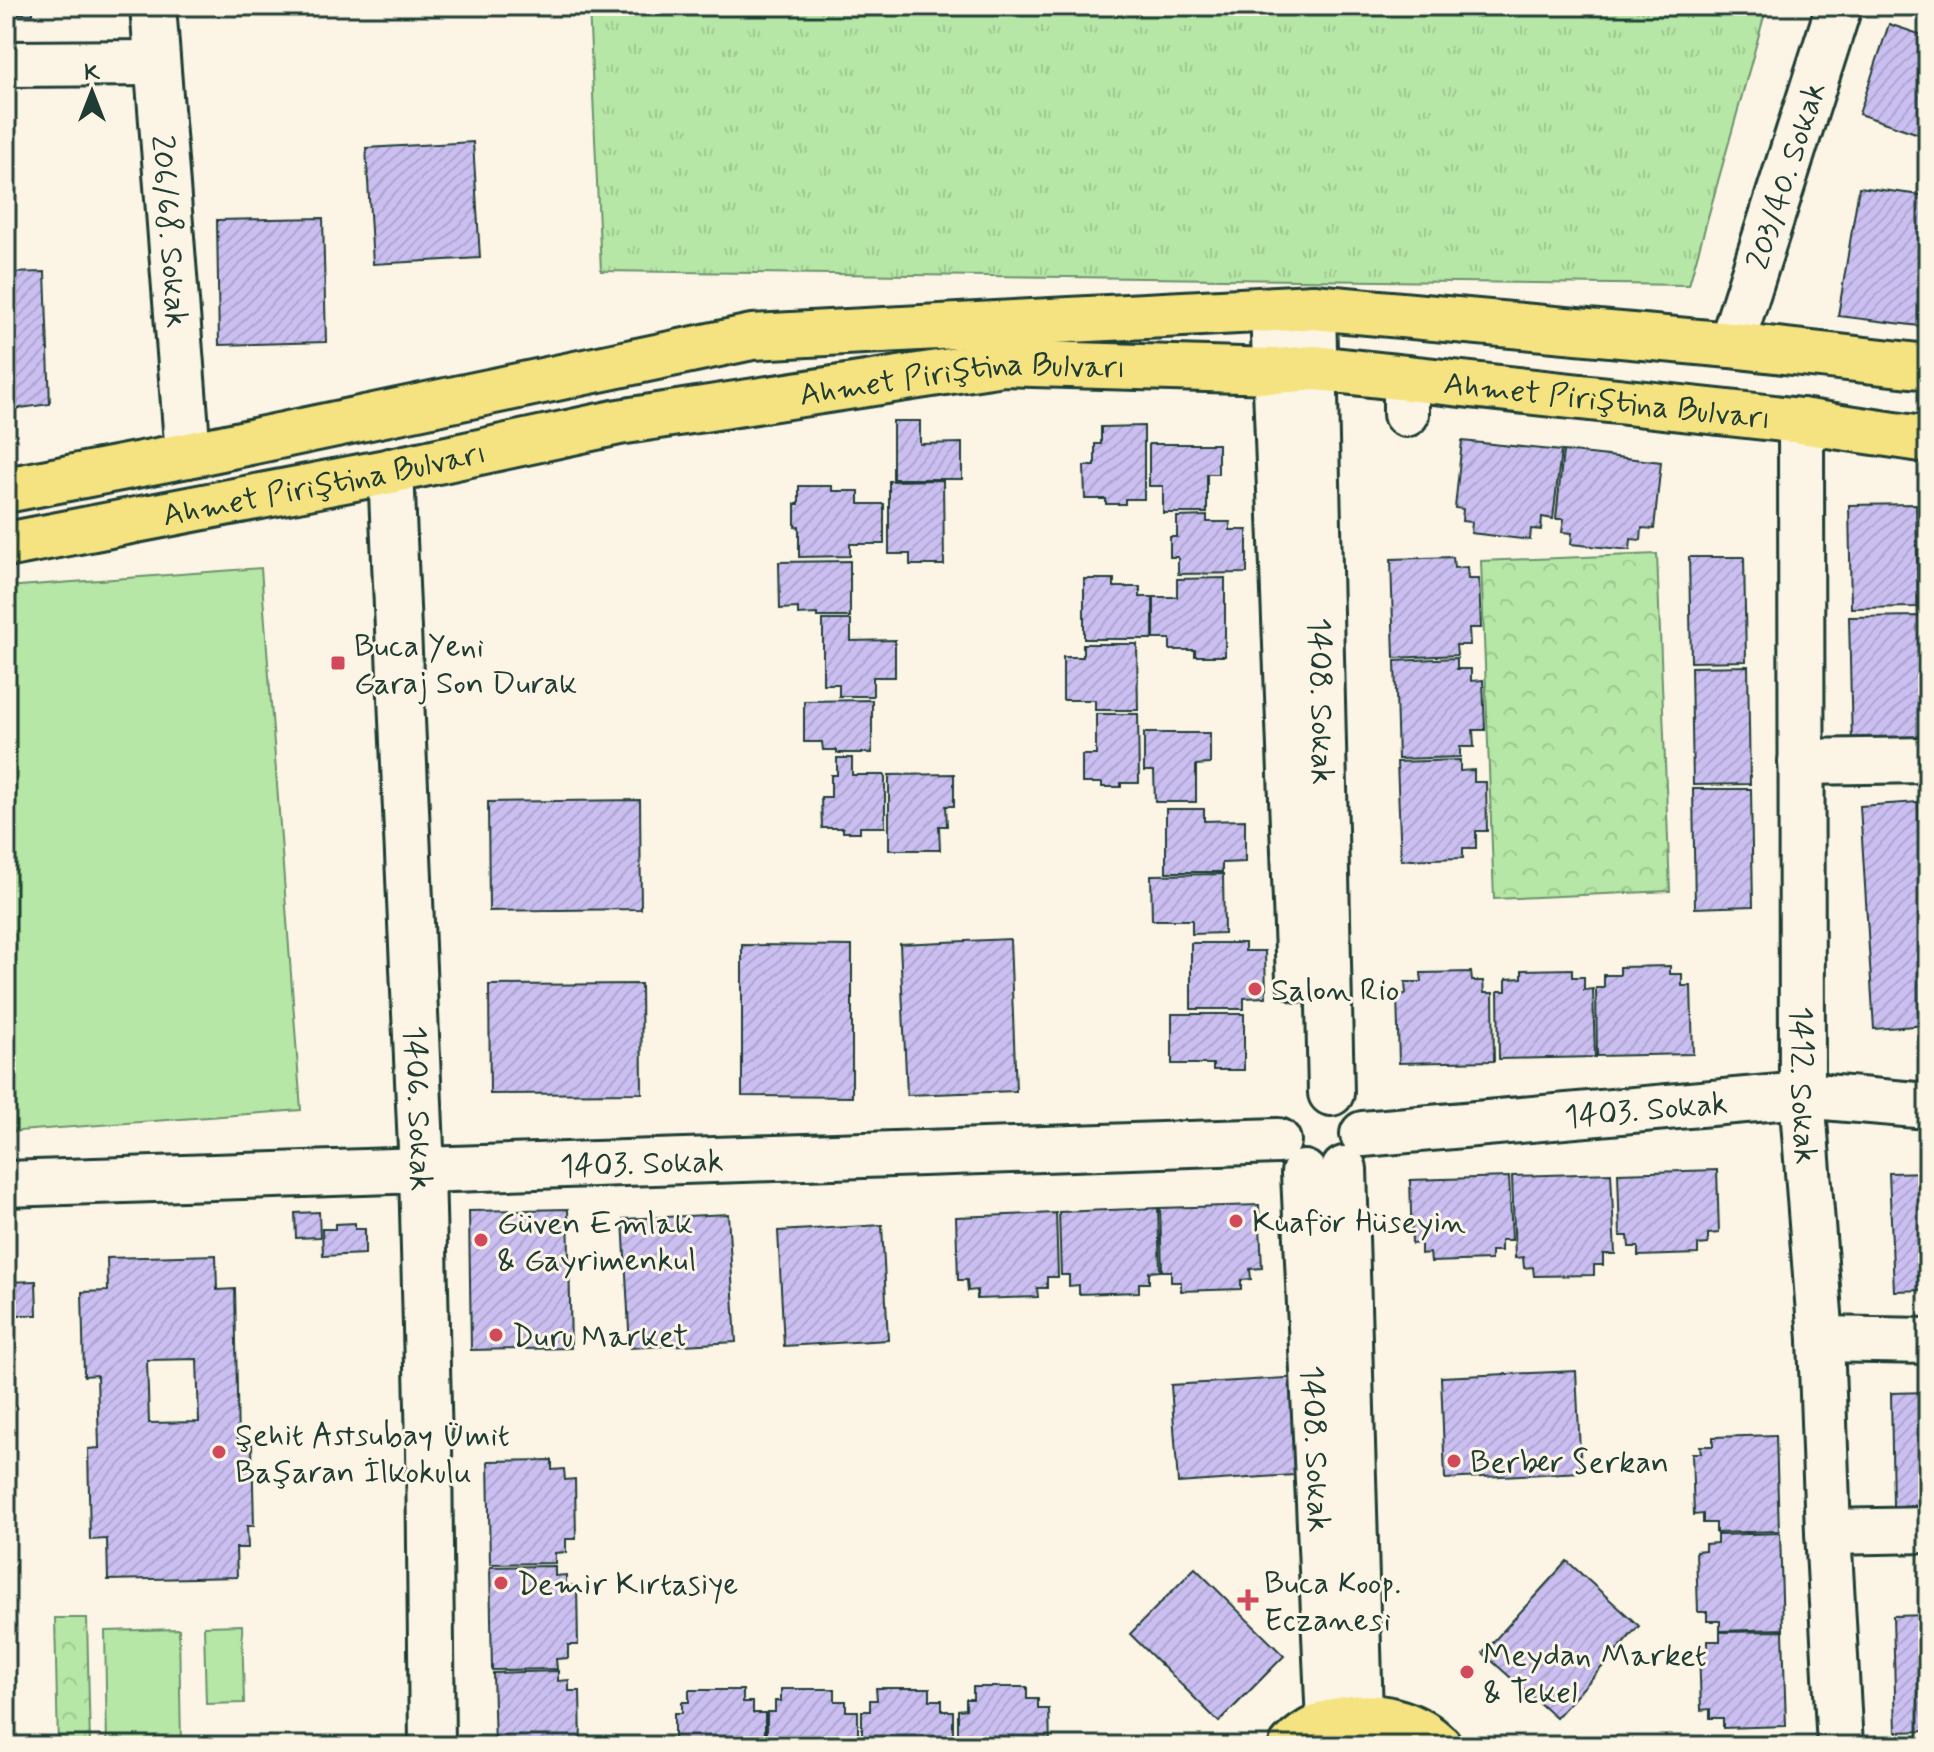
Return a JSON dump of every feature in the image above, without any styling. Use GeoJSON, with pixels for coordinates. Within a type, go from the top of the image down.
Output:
{"type":"FeatureCollection","features":[{"type":"Feature","properties":{"kind":"main road","name":"Ahmet Piriştina Bulvarı"},"geometry":{"type":"LineString","coordinates":[[6,490],[752,337],[1293,309],[1731,345],[1928,367]]}},
{"type":"Feature","properties":{"kind":"main road","name":"Ahmet Piriştina Bulvarı"},"geometry":{"type":"LineString","coordinates":[[6,545],[391,471],[619,422],[1003,363],[1295,369],[1406,396],[1697,418],[1801,421],[1928,440]]}},
{"type":"Feature","properties":{"kind":"main road"},"geometry":{"type":"LineString","coordinates":[[1292,1746],[1300,1738],[1344,1720],[1392,1720],[1421,1731],[1439,1746]]}},
{"type":"Feature","properties":{"kind":"street","name":"206/68. Sokak"},"geometry":{"type":"LineString","coordinates":[[153,6],[188,455]]}},
{"type":"Feature","properties":{"kind":"street","name":"203/40. Sokak"},"geometry":{"type":"LineString","coordinates":[[1731,345],[1839,6]]}},
{"type":"Feature","properties":{"kind":"street"},"geometry":{"type":"LineString","coordinates":[[6,64],[156,63]]}},
{"type":"Feature","properties":{"kind":"street","name":"1408. Sokak"},"geometry":{"type":"LineString","coordinates":[[1293,309],[1318,1094]]}},
{"type":"Feature","properties":{"kind":"street","name":"1412. Sokak"},"geometry":{"type":"LineString","coordinates":[[1801,421],[1802,1095],[1821,1339],[1840,1746]]}},
{"type":"Feature","properties":{"kind":"street","name":"1406. Sokak"},"geometry":{"type":"LineString","coordinates":[[391,471],[422,1171],[432,1746]]}},
{"type":"Feature","properties":{"kind":"street"},"geometry":{"type":"LineString","coordinates":[[1801,762],[1928,760]]}},
{"type":"Feature","properties":{"kind":"street"},"geometry":{"type":"LineString","coordinates":[[1318,1094],[1344,1099],[1361,1120],[1322,1154],[1278,1127],[1292,1103],[1318,1094]]}},
{"type":"Feature","properties":{"kind":"street","name":"1403. Sokak"},"geometry":{"type":"LineString","coordinates":[[6,1184],[422,1171],[1322,1154],[1802,1095],[1928,1106]]}},
{"type":"Feature","properties":{"kind":"street","name":"1408. Sokak"},"geometry":{"type":"LineString","coordinates":[[1322,1154],[1344,1720]]}},
{"type":"Feature","properties":{"kind":"street"},"geometry":{"type":"LineString","coordinates":[[1821,1339],[1928,1341]]}},
{"type":"Feature","properties":{"kind":"street"},"geometry":{"type":"LineString","coordinates":[[1828,1532],[1928,1530]]}},
{"type":"Feature","properties":{"kind":"green space"},"geometry":{"type":"Polygon","coordinates":[[[589,6],[1767,6],[1689,285],[601,271],[589,6]]]}},
{"type":"Feature","properties":{"kind":"green space"},"geometry":{"type":"Polygon","coordinates":[[[1657,554],[1670,891],[1494,899],[1481,561],[1657,554]]]}},
{"type":"Feature","properties":{"kind":"green space"},"geometry":{"type":"Polygon","coordinates":[[[261,568],[301,1110],[6,1132],[6,587],[261,568]]]}},
{"type":"Feature","properties":{"kind":"green space"},"geometry":{"type":"Polygon","coordinates":[[[55,1618],[87,1618],[90,1746],[58,1746],[55,1618]]]}},
{"type":"Feature","properties":{"kind":"green space"},"geometry":{"type":"Polygon","coordinates":[[[242,1625],[244,1703],[206,1704],[204,1626],[242,1625]]]}},
{"type":"Feature","properties":{"kind":"green space"},"geometry":{"type":"Polygon","coordinates":[[[179,1629],[181,1746],[107,1746],[105,1631],[179,1629]]]}},
{"type":"Feature","properties":{"kind":"building"},"geometry":{"type":"Polygon","coordinates":[[[6,6],[33,6],[33,14],[6,14],[6,6]]]}},
{"type":"Feature","properties":{"kind":"building"},"geometry":{"type":"Polygon","coordinates":[[[1889,24],[1928,37],[1928,137],[1859,114],[1889,24]]]}},
{"type":"Feature","properties":{"kind":"building"},"geometry":{"type":"Polygon","coordinates":[[[473,142],[480,258],[373,264],[366,148],[473,142]]]}},
{"type":"Feature","properties":{"kind":"building"},"geometry":{"type":"Polygon","coordinates":[[[1859,187],[1928,196],[1928,327],[1838,316],[1859,187]]]}},
{"type":"Feature","properties":{"kind":"building"},"geometry":{"type":"Polygon","coordinates":[[[323,218],[326,342],[219,345],[217,220],[323,218]]]}},
{"type":"Feature","properties":{"kind":"building"},"geometry":{"type":"Polygon","coordinates":[[[45,272],[50,404],[6,410],[6,273],[45,272]]]}},
{"type":"Feature","properties":{"kind":"building"},"geometry":{"type":"Polygon","coordinates":[[[893,421],[920,421],[920,444],[962,443],[962,479],[893,479],[893,421]]]}},
{"type":"Feature","properties":{"kind":"building"},"geometry":{"type":"Polygon","coordinates":[[[1144,426],[1144,499],[1125,499],[1125,504],[1106,504],[1106,499],[1085,499],[1084,466],[1095,466],[1095,444],[1101,444],[1101,427],[1144,426]]]}},
{"type":"Feature","properties":{"kind":"building"},"geometry":{"type":"Polygon","coordinates":[[[1462,441],[1561,451],[1553,519],[1542,517],[1541,530],[1531,529],[1530,540],[1471,533],[1472,522],[1462,521],[1463,509],[1455,508],[1462,441]]]}},
{"type":"Feature","properties":{"kind":"building"},"geometry":{"type":"Polygon","coordinates":[[[1149,444],[1218,444],[1218,474],[1207,474],[1207,513],[1163,513],[1163,486],[1149,486],[1149,444]]]}},
{"type":"Feature","properties":{"kind":"building"},"geometry":{"type":"Polygon","coordinates":[[[1563,451],[1661,462],[1654,529],[1642,528],[1641,540],[1631,539],[1630,550],[1571,544],[1572,533],[1562,532],[1564,519],[1556,519],[1563,451]]]}},
{"type":"Feature","properties":{"kind":"building"},"geometry":{"type":"Polygon","coordinates":[[[943,480],[944,565],[910,565],[910,554],[889,554],[889,481],[943,480]]]}},
{"type":"Feature","properties":{"kind":"building"},"geometry":{"type":"Polygon","coordinates":[[[799,486],[832,486],[832,491],[859,491],[859,504],[884,504],[884,544],[850,544],[850,556],[799,557],[795,504],[799,504],[799,486]]]}},
{"type":"Feature","properties":{"kind":"building"},"geometry":{"type":"Polygon","coordinates":[[[1916,504],[1918,607],[1851,608],[1849,505],[1916,504]]]}},
{"type":"Feature","properties":{"kind":"building"},"geometry":{"type":"Polygon","coordinates":[[[1207,516],[1207,522],[1230,522],[1230,530],[1247,530],[1247,573],[1178,574],[1178,557],[1170,557],[1170,537],[1177,537],[1177,517],[1207,516]]]}},
{"type":"Feature","properties":{"kind":"building"},"geometry":{"type":"Polygon","coordinates":[[[1453,557],[1454,568],[1467,567],[1468,579],[1479,579],[1481,628],[1469,628],[1470,645],[1456,645],[1457,655],[1394,658],[1391,559],[1453,557]]]}},
{"type":"Feature","properties":{"kind":"building"},"geometry":{"type":"Polygon","coordinates":[[[1689,557],[1744,557],[1746,661],[1691,662],[1689,557]]]}},
{"type":"Feature","properties":{"kind":"building"},"geometry":{"type":"Polygon","coordinates":[[[850,561],[850,617],[798,615],[798,608],[780,609],[779,562],[850,561]]]}},
{"type":"Feature","properties":{"kind":"building"},"geometry":{"type":"Polygon","coordinates":[[[1225,578],[1225,656],[1195,656],[1195,650],[1170,650],[1170,639],[1154,639],[1154,597],[1177,597],[1177,579],[1225,578]]]}},
{"type":"Feature","properties":{"kind":"building"},"geometry":{"type":"Polygon","coordinates":[[[1084,579],[1114,579],[1114,587],[1140,587],[1140,597],[1153,597],[1153,639],[1084,639],[1084,579]]]}},
{"type":"Feature","properties":{"kind":"building"},"geometry":{"type":"Polygon","coordinates":[[[1923,616],[1926,743],[1852,745],[1849,617],[1923,616]]]}},
{"type":"Feature","properties":{"kind":"building"},"geometry":{"type":"Polygon","coordinates":[[[823,620],[851,620],[851,641],[895,640],[895,677],[873,677],[873,696],[839,696],[839,684],[823,684],[823,620]]]}},
{"type":"Feature","properties":{"kind":"building"},"geometry":{"type":"Polygon","coordinates":[[[1083,644],[1137,644],[1138,710],[1095,710],[1095,700],[1063,700],[1063,657],[1083,657],[1083,644]]]}},
{"type":"Feature","properties":{"kind":"building"},"geometry":{"type":"Polygon","coordinates":[[[1457,658],[1457,669],[1471,669],[1471,681],[1483,680],[1485,730],[1473,730],[1474,747],[1460,747],[1460,757],[1398,759],[1395,661],[1457,658]]]}},
{"type":"Feature","properties":{"kind":"building"},"geometry":{"type":"Polygon","coordinates":[[[1748,666],[1750,784],[1693,785],[1691,667],[1748,666]]]}},
{"type":"Feature","properties":{"kind":"building"},"geometry":{"type":"Polygon","coordinates":[[[872,700],[872,753],[837,753],[837,750],[823,750],[822,742],[804,742],[804,701],[872,700]]]}},
{"type":"Feature","properties":{"kind":"building"},"geometry":{"type":"Polygon","coordinates":[[[1096,714],[1138,714],[1139,783],[1102,787],[1102,783],[1082,783],[1082,755],[1096,755],[1096,714]]]}},
{"type":"Feature","properties":{"kind":"building"},"geometry":{"type":"Polygon","coordinates":[[[1144,733],[1210,733],[1210,764],[1196,765],[1196,802],[1155,802],[1154,771],[1144,771],[1144,733]]]}},
{"type":"Feature","properties":{"kind":"building"},"geometry":{"type":"Polygon","coordinates":[[[837,758],[852,758],[852,775],[885,775],[885,827],[860,827],[860,832],[822,828],[821,797],[831,797],[831,775],[837,775],[837,758]]]}},
{"type":"Feature","properties":{"kind":"building"},"geometry":{"type":"Polygon","coordinates":[[[1460,760],[1460,771],[1474,770],[1474,782],[1486,782],[1487,831],[1476,831],[1476,848],[1463,848],[1463,858],[1401,860],[1397,762],[1460,760]]]}},
{"type":"Feature","properties":{"kind":"building"},"geometry":{"type":"Polygon","coordinates":[[[954,774],[954,806],[946,806],[947,826],[939,826],[940,850],[889,850],[889,775],[954,774]]]}},
{"type":"Feature","properties":{"kind":"building"},"geometry":{"type":"Polygon","coordinates":[[[1693,789],[1751,789],[1753,906],[1695,908],[1693,789]]]}},
{"type":"Feature","properties":{"kind":"building"},"geometry":{"type":"Polygon","coordinates":[[[640,800],[641,909],[489,911],[488,802],[640,800]]]}},
{"type":"Feature","properties":{"kind":"building"},"geometry":{"type":"Polygon","coordinates":[[[1918,802],[1928,956],[1928,1025],[1874,1029],[1860,806],[1918,802]]]}},
{"type":"Feature","properties":{"kind":"building"},"geometry":{"type":"Polygon","coordinates":[[[1166,809],[1204,809],[1204,821],[1245,820],[1245,862],[1222,863],[1222,872],[1166,872],[1166,809]]]}},
{"type":"Feature","properties":{"kind":"building"},"geometry":{"type":"Polygon","coordinates":[[[1223,874],[1224,933],[1192,934],[1192,920],[1152,920],[1151,875],[1223,874]]]}},
{"type":"Feature","properties":{"kind":"building"},"geometry":{"type":"Polygon","coordinates":[[[1010,939],[1016,1091],[907,1095],[900,944],[1010,939]]]}},
{"type":"Feature","properties":{"kind":"building"},"geometry":{"type":"Polygon","coordinates":[[[1191,943],[1245,943],[1245,951],[1265,951],[1266,997],[1244,998],[1244,1009],[1191,1009],[1191,943]]]}},
{"type":"Feature","properties":{"kind":"building"},"geometry":{"type":"Polygon","coordinates":[[[742,945],[852,946],[852,1097],[742,1096],[742,945]]]}},
{"type":"Feature","properties":{"kind":"building"},"geometry":{"type":"Polygon","coordinates":[[[1670,966],[1670,974],[1682,974],[1682,986],[1691,986],[1693,1054],[1597,1056],[1596,988],[1604,988],[1604,975],[1620,975],[1620,967],[1670,966]]]}},
{"type":"Feature","properties":{"kind":"building"},"geometry":{"type":"Polygon","coordinates":[[[1572,969],[1572,977],[1584,977],[1584,990],[1593,989],[1595,1057],[1499,1059],[1498,991],[1506,991],[1506,979],[1522,978],[1522,970],[1572,969]]]}},
{"type":"Feature","properties":{"kind":"building"},"geometry":{"type":"Polygon","coordinates":[[[1471,972],[1472,981],[1483,981],[1484,993],[1493,993],[1494,1061],[1399,1063],[1397,995],[1406,994],[1405,982],[1422,982],[1421,973],[1471,972]]]}},
{"type":"Feature","properties":{"kind":"building"},"geometry":{"type":"Polygon","coordinates":[[[641,984],[642,1093],[490,1094],[489,985],[641,984]]]}},
{"type":"Feature","properties":{"kind":"building"},"geometry":{"type":"Polygon","coordinates":[[[1172,1014],[1244,1014],[1244,1070],[1213,1070],[1213,1064],[1172,1064],[1172,1014]]]}},
{"type":"Feature","properties":{"kind":"building"},"geometry":{"type":"Polygon","coordinates":[[[1717,1170],[1719,1233],[1708,1234],[1708,1244],[1698,1245],[1698,1254],[1638,1256],[1638,1247],[1629,1247],[1628,1236],[1620,1236],[1618,1173],[1717,1170]]]}},
{"type":"Feature","properties":{"kind":"building"},"geometry":{"type":"Polygon","coordinates":[[[1928,1172],[1928,1290],[1894,1291],[1889,1173],[1928,1172]]]}},
{"type":"Feature","properties":{"kind":"building"},"geometry":{"type":"Polygon","coordinates":[[[1611,1173],[1615,1254],[1603,1254],[1603,1265],[1594,1265],[1594,1275],[1534,1276],[1533,1267],[1524,1268],[1523,1257],[1515,1258],[1512,1176],[1611,1173]]]}},
{"type":"Feature","properties":{"kind":"building"},"geometry":{"type":"Polygon","coordinates":[[[1509,1177],[1512,1240],[1501,1240],[1501,1251],[1491,1251],[1491,1260],[1431,1262],[1430,1253],[1421,1254],[1421,1243],[1412,1244],[1410,1180],[1509,1177]]]}},
{"type":"Feature","properties":{"kind":"building"},"geometry":{"type":"Polygon","coordinates":[[[1259,1205],[1262,1268],[1250,1269],[1251,1279],[1241,1280],[1241,1289],[1181,1291],[1181,1282],[1171,1282],[1171,1271],[1162,1271],[1160,1208],[1259,1205]]]}},
{"type":"Feature","properties":{"kind":"building"},"geometry":{"type":"Polygon","coordinates":[[[1158,1208],[1160,1271],[1149,1272],[1149,1283],[1139,1283],[1139,1292],[1079,1294],[1079,1285],[1069,1286],[1069,1275],[1061,1275],[1059,1212],[1158,1208]]]}},
{"type":"Feature","properties":{"kind":"building"},"geometry":{"type":"Polygon","coordinates":[[[568,1209],[571,1348],[471,1350],[469,1211],[568,1209]]]}},
{"type":"Feature","properties":{"kind":"building"},"geometry":{"type":"Polygon","coordinates":[[[319,1212],[320,1237],[296,1238],[295,1213],[319,1212]]]}},
{"type":"Feature","properties":{"kind":"building"},"geometry":{"type":"Polygon","coordinates":[[[1056,1213],[1058,1277],[1047,1277],[1047,1288],[1037,1288],[1038,1297],[977,1299],[977,1290],[968,1291],[967,1280],[958,1280],[956,1217],[1056,1213]]]}},
{"type":"Feature","properties":{"kind":"building"},"geometry":{"type":"Polygon","coordinates":[[[728,1214],[736,1342],[630,1348],[623,1219],[728,1214]]]}},
{"type":"Feature","properties":{"kind":"building"},"geometry":{"type":"Polygon","coordinates":[[[355,1223],[355,1229],[365,1229],[365,1254],[323,1256],[322,1229],[335,1229],[335,1224],[355,1223]]]}},
{"type":"Feature","properties":{"kind":"building"},"geometry":{"type":"Polygon","coordinates":[[[882,1225],[888,1340],[784,1346],[778,1231],[882,1225]]]}},
{"type":"Feature","properties":{"kind":"building"},"geometry":{"type":"Polygon","coordinates":[[[216,1255],[217,1290],[235,1289],[238,1444],[252,1444],[254,1526],[247,1526],[248,1548],[236,1548],[237,1577],[108,1580],[107,1539],[90,1540],[88,1449],[99,1448],[97,1375],[84,1376],[82,1292],[108,1291],[107,1258],[216,1255]],[[197,1359],[147,1360],[149,1423],[199,1422],[197,1359]]]}},
{"type":"Feature","properties":{"kind":"building"},"geometry":{"type":"Polygon","coordinates":[[[36,1281],[37,1315],[6,1315],[6,1282],[36,1281]]]}},
{"type":"Feature","properties":{"kind":"building"},"geometry":{"type":"Polygon","coordinates":[[[1576,1371],[1581,1472],[1445,1479],[1441,1377],[1576,1371]]]}},
{"type":"Feature","properties":{"kind":"building"},"geometry":{"type":"Polygon","coordinates":[[[1301,1377],[1308,1474],[1178,1483],[1171,1385],[1301,1377]]]}},
{"type":"Feature","properties":{"kind":"building"},"geometry":{"type":"Polygon","coordinates":[[[1928,1392],[1928,1505],[1893,1506],[1891,1393],[1928,1392]]]}},
{"type":"Feature","properties":{"kind":"building"},"geometry":{"type":"Polygon","coordinates":[[[1776,1435],[1779,1531],[1716,1533],[1716,1523],[1703,1523],[1703,1514],[1694,1515],[1692,1453],[1701,1453],[1700,1446],[1713,1446],[1713,1437],[1776,1435]]]}},
{"type":"Feature","properties":{"kind":"building"},"geometry":{"type":"Polygon","coordinates":[[[552,1460],[552,1470],[564,1469],[565,1480],[575,1479],[576,1539],[566,1539],[566,1552],[555,1553],[555,1563],[490,1564],[488,1461],[552,1460]]]}},
{"type":"Feature","properties":{"kind":"building"},"geometry":{"type":"Polygon","coordinates":[[[1780,1533],[1783,1629],[1720,1631],[1720,1621],[1707,1621],[1707,1612],[1698,1612],[1696,1551],[1705,1550],[1705,1544],[1717,1543],[1717,1535],[1780,1533]]]}},
{"type":"Feature","properties":{"kind":"building"},"geometry":{"type":"Polygon","coordinates":[[[1567,1561],[1639,1626],[1556,1718],[1483,1653],[1567,1561]]]}},
{"type":"Feature","properties":{"kind":"building"},"geometry":{"type":"Polygon","coordinates":[[[555,1566],[555,1576],[566,1575],[566,1586],[577,1585],[578,1645],[568,1645],[568,1658],[556,1659],[557,1669],[492,1670],[490,1567],[555,1566]]]}},
{"type":"Feature","properties":{"kind":"building"},"geometry":{"type":"Polygon","coordinates":[[[1195,1568],[1284,1656],[1219,1722],[1130,1634],[1195,1568]]]}},
{"type":"Feature","properties":{"kind":"building"},"geometry":{"type":"Polygon","coordinates":[[[1928,1615],[1928,1731],[1896,1732],[1893,1616],[1928,1615]]]}},
{"type":"Feature","properties":{"kind":"building"},"geometry":{"type":"Polygon","coordinates":[[[1783,1631],[1786,1726],[1723,1728],[1723,1718],[1710,1718],[1710,1709],[1701,1710],[1699,1649],[1708,1648],[1708,1641],[1720,1641],[1720,1632],[1783,1631]]]}},
{"type":"Feature","properties":{"kind":"building"},"geometry":{"type":"Polygon","coordinates":[[[558,1671],[558,1681],[569,1680],[569,1691],[580,1691],[581,1746],[495,1746],[493,1673],[558,1671]]]}},
{"type":"Feature","properties":{"kind":"building"},"geometry":{"type":"Polygon","coordinates":[[[973,1687],[1027,1687],[1027,1699],[1038,1699],[1038,1709],[1049,1709],[1050,1746],[958,1746],[958,1710],[966,1709],[966,1699],[973,1699],[973,1687]]]}},
{"type":"Feature","properties":{"kind":"building"},"geometry":{"type":"Polygon","coordinates":[[[876,1688],[930,1688],[930,1700],[942,1700],[942,1711],[953,1711],[953,1746],[862,1746],[862,1711],[870,1711],[870,1700],[877,1700],[876,1688]]]}},
{"type":"Feature","properties":{"kind":"building"},"geometry":{"type":"Polygon","coordinates":[[[781,1689],[835,1689],[835,1701],[846,1701],[846,1711],[858,1711],[858,1746],[767,1746],[767,1712],[775,1712],[775,1701],[781,1701],[781,1689]]]}},
{"type":"Feature","properties":{"kind":"building"},"geometry":{"type":"Polygon","coordinates":[[[689,1690],[743,1690],[743,1702],[753,1702],[753,1713],[765,1713],[765,1746],[674,1746],[674,1713],[682,1713],[682,1702],[689,1702],[689,1690]]]}},
{"type":"Feature","properties":{"kind":"place","name":"Buca Yeni Garaj Son Durak"},"geometry":{"type":"Point","coordinates":[338,663]}},
{"type":"Feature","properties":{"kind":"place","name":"Salon Rio"},"geometry":{"type":"Point","coordinates":[1255,989]}},
{"type":"Feature","properties":{"kind":"place","name":"Kuaför Hüseyin"},"geometry":{"type":"Point","coordinates":[1236,1221]}},
{"type":"Feature","properties":{"kind":"place","name":"Güven Emlak & Gayrimenkul"},"geometry":{"type":"Point","coordinates":[481,1240]}},
{"type":"Feature","properties":{"kind":"place","name":"Duru Market"},"geometry":{"type":"Point","coordinates":[496,1335]}},
{"type":"Feature","properties":{"kind":"place","name":"Şehit Astsubay Ümit Başaran İlkokulu"},"geometry":{"type":"Point","coordinates":[219,1452]}},
{"type":"Feature","properties":{"kind":"place","name":"Berber Serkan"},"geometry":{"type":"Point","coordinates":[1454,1461]}},
{"type":"Feature","properties":{"kind":"place","name":"Demir Kırtasiye"},"geometry":{"type":"Point","coordinates":[501,1583]}},
{"type":"Feature","properties":{"kind":"place","name":"Buca Koop. Eczanesi"},"geometry":{"type":"Point","coordinates":[1248,1600]}},
{"type":"Feature","properties":{"kind":"place","name":"Meydan Market & Tekel"},"geometry":{"type":"Point","coordinates":[1467,1672]}}]}
